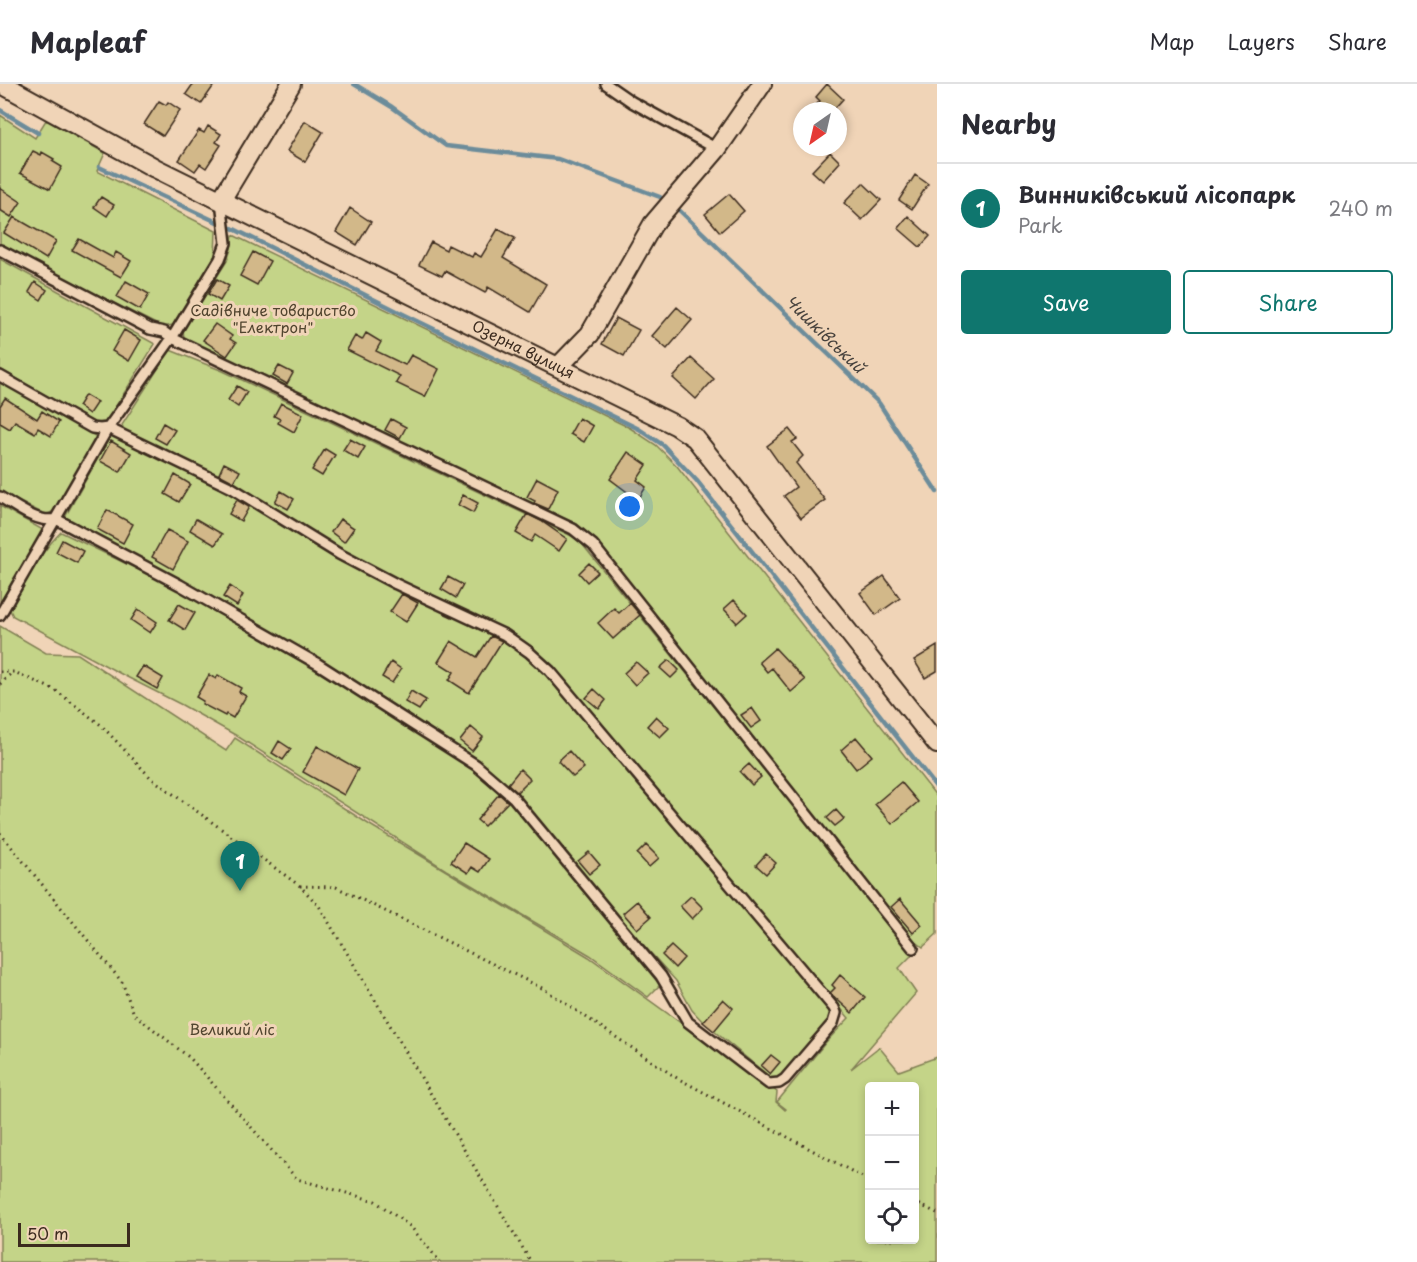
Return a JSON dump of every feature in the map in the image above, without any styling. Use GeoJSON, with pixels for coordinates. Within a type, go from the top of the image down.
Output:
{"type":"FeatureCollection","features":[{"type":"Feature","properties":{"kind":"street","name":"Озерна вулиця"},"geometry":{"type":"LineString","coordinates":[[2,84],[155,168],[559,366],[676,426],[694,438],[937,744]]}},
{"type":"Feature","properties":{"kind":"street"},"geometry":{"type":"LineString","coordinates":[[221,200],[291,84]]}},
{"type":"Feature","properties":{"kind":"street"},"geometry":{"type":"LineString","coordinates":[[559,366],[590,334],[653,224],[717,149],[762,84]]}},
{"type":"Feature","properties":{"kind":"lane"},"geometry":{"type":"LineString","coordinates":[[606,84],[632,102],[717,149]]}},
{"type":"Feature","properties":{"kind":"lane"},"geometry":{"type":"LineString","coordinates":[[0,615],[108,428],[172,338],[220,259],[226,243],[221,200]]}},
{"type":"Feature","properties":{"kind":"lane"},"geometry":{"type":"LineString","coordinates":[[0,250],[150,328],[164,332],[172,338],[573,529],[593,545],[913,948]]}},
{"type":"Feature","properties":{"kind":"lane"},"geometry":{"type":"LineString","coordinates":[[0,376],[92,428],[108,428],[232,488],[339,554],[396,584],[505,635],[529,652],[557,680],[834,1008],[836,1013],[833,1023],[785,1079],[779,1083],[769,1084],[688,1022],[661,976],[513,797],[476,765],[318,664],[180,585],[56,519],[48,521],[40,519],[0,497]]}},
{"type":"Feature","properties":{"kind":"path"},"geometry":{"type":"LineString","coordinates":[[0,672],[14,672],[55,690],[101,725],[151,778],[300,886],[319,906],[531,1262]]}},
{"type":"Feature","properties":{"kind":"path"},"geometry":{"type":"LineString","coordinates":[[0,684],[14,672]]}},
{"type":"Feature","properties":{"kind":"path"},"geometry":{"type":"LineString","coordinates":[[0,832],[122,982],[134,1014],[190,1058],[297,1179],[375,1201],[411,1227],[440,1262]]}},
{"type":"Feature","properties":{"kind":"path"},"geometry":{"type":"LineString","coordinates":[[300,886],[336,887],[544,989],[677,1078],[865,1178]]}},
{"type":"Feature","properties":{"kind":"path"},"geometry":{"type":"LineString","coordinates":[[919,1204],[937,1213]]}},
{"type":"Feature","properties":{"kind":"green space","name":"Садівниче товариство \"Електрон\""},"geometry":{"type":"Polygon","coordinates":[[[0,115],[35,138],[46,120],[105,153],[97,171],[216,231],[215,256],[173,325],[162,327],[0,246],[0,115]]]}},
{"type":"Feature","properties":{"kind":"green space","name":"Садівниче товариство \"Електрон\""},"geometry":{"type":"Polygon","coordinates":[[[233,235],[630,428],[656,445],[677,466],[937,797],[937,934],[923,947],[907,935],[597,541],[577,524],[234,365],[184,338],[183,330],[227,261],[233,235]]]}},
{"type":"Feature","properties":{"kind":"green space","name":"Садівниче товариство \"Електрон\""},"geometry":{"type":"Polygon","coordinates":[[[0,259],[155,344],[106,422],[94,423],[0,369],[0,259]]]}},
{"type":"Feature","properties":{"kind":"green space","name":"Великий ліс"},"geometry":{"type":"Polygon","coordinates":[[[170,350],[223,371],[578,539],[913,954],[899,968],[916,993],[851,1069],[879,1047],[899,1071],[937,1057],[937,1262],[0,1262],[0,626],[46,653],[78,654],[226,751],[235,738],[370,825],[589,957],[777,1092],[776,1102],[785,1110],[777,1102],[826,1042],[849,1018],[531,648],[342,550],[234,484],[125,432],[122,425],[170,350]]]}},
{"type":"Feature","properties":{"kind":"green space"},"geometry":{"type":"Polygon","coordinates":[[[0,381],[97,437],[54,511],[46,515],[0,492],[0,381]]]}},
{"type":"Feature","properties":{"kind":"green space"},"geometry":{"type":"Polygon","coordinates":[[[111,435],[172,462],[284,525],[504,639],[547,674],[666,818],[824,1002],[830,1013],[828,1022],[779,1080],[771,1078],[703,1022],[692,1010],[676,981],[592,888],[520,798],[478,760],[286,640],[180,580],[64,519],[111,435]]]}},
{"type":"Feature","properties":{"kind":"green space"},"geometry":{"type":"Polygon","coordinates":[[[0,506],[43,530],[0,603],[0,506]]]}},
{"type":"Feature","properties":{"kind":"green space"},"geometry":{"type":"Polygon","coordinates":[[[61,532],[176,588],[346,688],[472,767],[511,801],[660,985],[648,997],[590,955],[446,870],[237,736],[13,616],[10,610],[27,579],[46,549],[61,532]]]}},
{"type":"Feature","properties":{"kind":"building"},"geometry":{"type":"Polygon","coordinates":[[[193,84],[215,84],[201,104],[186,94],[193,84]]]}},
{"type":"Feature","properties":{"kind":"building"},"geometry":{"type":"Polygon","coordinates":[[[827,84],[843,99],[840,102],[819,102],[816,97],[827,84]]]}},
{"type":"Feature","properties":{"kind":"building"},"geometry":{"type":"Polygon","coordinates":[[[159,101],[166,105],[168,102],[180,110],[163,136],[144,124],[159,101]]]}},
{"type":"Feature","properties":{"kind":"building"},"geometry":{"type":"Polygon","coordinates":[[[305,121],[323,132],[305,162],[287,151],[305,121]]]}},
{"type":"Feature","properties":{"kind":"building"},"geometry":{"type":"Polygon","coordinates":[[[208,126],[221,134],[216,142],[221,145],[206,168],[200,164],[195,171],[179,160],[199,130],[204,133],[208,126]]]}},
{"type":"Feature","properties":{"kind":"building"},"geometry":{"type":"Polygon","coordinates":[[[33,151],[41,155],[42,152],[62,167],[50,189],[20,173],[33,151]]]}},
{"type":"Feature","properties":{"kind":"building"},"geometry":{"type":"Polygon","coordinates":[[[826,156],[834,156],[840,162],[823,181],[812,171],[826,156]]]}},
{"type":"Feature","properties":{"kind":"building"},"geometry":{"type":"Polygon","coordinates":[[[915,175],[928,184],[912,209],[899,200],[915,175]]]}},
{"type":"Feature","properties":{"kind":"building"},"geometry":{"type":"Polygon","coordinates":[[[863,183],[881,200],[862,220],[844,203],[863,183]]]}},
{"type":"Feature","properties":{"kind":"building"},"geometry":{"type":"Polygon","coordinates":[[[0,188],[21,202],[11,217],[0,210],[0,188]]]}},
{"type":"Feature","properties":{"kind":"building"},"geometry":{"type":"Polygon","coordinates":[[[729,194],[744,211],[720,232],[705,214],[729,194]]]}},
{"type":"Feature","properties":{"kind":"building"},"geometry":{"type":"Polygon","coordinates":[[[101,197],[114,205],[107,216],[94,207],[101,197]]]}},
{"type":"Feature","properties":{"kind":"building"},"geometry":{"type":"Polygon","coordinates":[[[350,208],[371,222],[357,245],[336,232],[350,208]]]}},
{"type":"Feature","properties":{"kind":"building"},"geometry":{"type":"Polygon","coordinates":[[[908,216],[930,236],[920,247],[898,228],[908,216]]]}},
{"type":"Feature","properties":{"kind":"building"},"geometry":{"type":"Polygon","coordinates":[[[14,217],[56,241],[46,259],[4,233],[14,217]]]}},
{"type":"Feature","properties":{"kind":"building"},"geometry":{"type":"Polygon","coordinates":[[[498,229],[515,238],[503,258],[546,284],[530,312],[488,287],[485,293],[445,271],[442,276],[419,265],[431,242],[446,250],[448,245],[472,257],[474,253],[481,257],[498,229]]]}},
{"type":"Feature","properties":{"kind":"building"},"geometry":{"type":"Polygon","coordinates":[[[79,239],[113,258],[116,252],[131,261],[121,277],[72,250],[79,239]]]}},
{"type":"Feature","properties":{"kind":"building"},"geometry":{"type":"Polygon","coordinates":[[[253,252],[270,261],[257,285],[240,276],[253,252]]]}},
{"type":"Feature","properties":{"kind":"building"},"geometry":{"type":"Polygon","coordinates":[[[217,279],[229,286],[220,301],[208,294],[217,279]]]}},
{"type":"Feature","properties":{"kind":"building"},"geometry":{"type":"Polygon","coordinates":[[[126,281],[149,294],[140,310],[117,297],[126,281]]]}},
{"type":"Feature","properties":{"kind":"building"},"geometry":{"type":"Polygon","coordinates":[[[35,282],[47,290],[41,300],[29,292],[35,282]]]}},
{"type":"Feature","properties":{"kind":"building"},"geometry":{"type":"Polygon","coordinates":[[[677,307],[692,320],[667,349],[652,336],[677,307]]]}},
{"type":"Feature","properties":{"kind":"building"},"geometry":{"type":"Polygon","coordinates":[[[616,318],[639,330],[624,356],[602,344],[616,318]]]}},
{"type":"Feature","properties":{"kind":"building"},"geometry":{"type":"Polygon","coordinates":[[[215,324],[232,336],[230,339],[236,343],[227,356],[203,340],[215,324]]]}},
{"type":"Feature","properties":{"kind":"building"},"geometry":{"type":"Polygon","coordinates":[[[124,330],[141,340],[129,361],[112,351],[124,330]]]}},
{"type":"Feature","properties":{"kind":"building"},"geometry":{"type":"Polygon","coordinates":[[[366,333],[381,342],[376,351],[405,365],[411,355],[439,369],[425,397],[396,383],[400,376],[347,350],[355,336],[362,340],[366,333]]]}},
{"type":"Feature","properties":{"kind":"building"},"geometry":{"type":"Polygon","coordinates":[[[691,358],[714,379],[696,399],[673,378],[691,358]]]}},
{"type":"Feature","properties":{"kind":"building"},"geometry":{"type":"Polygon","coordinates":[[[279,366],[293,373],[287,384],[273,376],[279,366]]]}},
{"type":"Feature","properties":{"kind":"building"},"geometry":{"type":"Polygon","coordinates":[[[237,386],[247,392],[238,407],[228,400],[237,386]]]}},
{"type":"Feature","properties":{"kind":"building"},"geometry":{"type":"Polygon","coordinates":[[[85,395],[97,402],[89,414],[78,406],[85,395]]]}},
{"type":"Feature","properties":{"kind":"building"},"geometry":{"type":"Polygon","coordinates":[[[5,398],[37,419],[42,411],[59,422],[51,436],[38,428],[35,433],[15,421],[10,429],[0,423],[0,406],[5,398]]]}},
{"type":"Feature","properties":{"kind":"building"},"geometry":{"type":"Polygon","coordinates":[[[281,403],[303,414],[294,432],[278,423],[280,419],[274,416],[281,403]]]}},
{"type":"Feature","properties":{"kind":"building"},"geometry":{"type":"Polygon","coordinates":[[[579,418],[593,426],[584,442],[570,434],[579,418]]]}},
{"type":"Feature","properties":{"kind":"building"},"geometry":{"type":"Polygon","coordinates":[[[391,419],[406,427],[400,438],[385,430],[391,419]]]}},
{"type":"Feature","properties":{"kind":"building"},"geometry":{"type":"Polygon","coordinates":[[[163,423],[175,430],[166,444],[155,438],[163,423]]]}},
{"type":"Feature","properties":{"kind":"building"},"geometry":{"type":"Polygon","coordinates":[[[789,429],[797,439],[792,442],[803,456],[796,463],[825,500],[801,518],[784,496],[796,487],[767,446],[789,429]]]}},
{"type":"Feature","properties":{"kind":"building"},"geometry":{"type":"Polygon","coordinates":[[[350,439],[365,447],[358,459],[343,450],[350,439]]]}},
{"type":"Feature","properties":{"kind":"building"},"geometry":{"type":"Polygon","coordinates":[[[111,441],[131,453],[120,472],[100,461],[111,441]]]}},
{"type":"Feature","properties":{"kind":"building"},"geometry":{"type":"Polygon","coordinates":[[[325,449],[335,455],[322,476],[312,470],[325,449]]]}},
{"type":"Feature","properties":{"kind":"building"},"geometry":{"type":"Polygon","coordinates":[[[628,452],[647,465],[637,480],[646,487],[638,500],[610,479],[628,452]]]}},
{"type":"Feature","properties":{"kind":"building"},"geometry":{"type":"Polygon","coordinates":[[[224,463],[240,471],[234,482],[219,474],[224,463]]]}},
{"type":"Feature","properties":{"kind":"building"},"geometry":{"type":"Polygon","coordinates":[[[175,475],[190,484],[179,502],[165,494],[175,475]]]}},
{"type":"Feature","properties":{"kind":"building"},"geometry":{"type":"Polygon","coordinates":[[[537,478],[558,489],[548,509],[527,497],[537,478]]]}},
{"type":"Feature","properties":{"kind":"building"},"geometry":{"type":"Polygon","coordinates":[[[281,491],[294,499],[288,509],[275,502],[281,491]]]}},
{"type":"Feature","properties":{"kind":"building"},"geometry":{"type":"Polygon","coordinates":[[[463,495],[478,503],[473,513],[458,505],[463,495]]]}},
{"type":"Feature","properties":{"kind":"building"},"geometry":{"type":"Polygon","coordinates":[[[237,500],[249,507],[241,521],[229,514],[237,500]]]}},
{"type":"Feature","properties":{"kind":"building"},"geometry":{"type":"Polygon","coordinates":[[[107,510],[133,524],[123,543],[97,529],[107,510]]]}},
{"type":"Feature","properties":{"kind":"building"},"geometry":{"type":"Polygon","coordinates":[[[527,514],[567,539],[559,551],[535,535],[531,542],[516,533],[527,514]]]}},
{"type":"Feature","properties":{"kind":"building"},"geometry":{"type":"Polygon","coordinates":[[[196,519],[222,534],[215,545],[190,530],[196,519]]]}},
{"type":"Feature","properties":{"kind":"building"},"geometry":{"type":"Polygon","coordinates":[[[340,519],[354,528],[344,542],[331,532],[340,519]]]}},
{"type":"Feature","properties":{"kind":"building"},"geometry":{"type":"Polygon","coordinates":[[[167,530],[188,541],[173,569],[152,557],[167,530]]]}},
{"type":"Feature","properties":{"kind":"building"},"geometry":{"type":"Polygon","coordinates":[[[62,540],[83,551],[77,563],[56,552],[62,540]]]}},
{"type":"Feature","properties":{"kind":"building"},"geometry":{"type":"Polygon","coordinates":[[[589,563],[598,572],[587,582],[579,573],[589,563]]]}},
{"type":"Feature","properties":{"kind":"building"},"geometry":{"type":"Polygon","coordinates":[[[884,576],[900,598],[876,615],[860,593],[884,576]]]}},
{"type":"Feature","properties":{"kind":"building"},"geometry":{"type":"Polygon","coordinates":[[[448,577],[463,585],[456,598],[441,589],[448,577]]]}},
{"type":"Feature","properties":{"kind":"building"},"geometry":{"type":"Polygon","coordinates":[[[230,586],[243,595],[237,606],[223,597],[230,586]]]}},
{"type":"Feature","properties":{"kind":"building"},"geometry":{"type":"Polygon","coordinates":[[[402,594],[418,603],[406,622],[390,612],[402,594]]]}},
{"type":"Feature","properties":{"kind":"building"},"geometry":{"type":"Polygon","coordinates":[[[734,600],[747,614],[737,623],[724,609],[734,600]]]}},
{"type":"Feature","properties":{"kind":"building"},"geometry":{"type":"Polygon","coordinates":[[[630,603],[640,615],[613,639],[598,623],[614,608],[619,613],[630,603]]]}},
{"type":"Feature","properties":{"kind":"building"},"geometry":{"type":"Polygon","coordinates":[[[179,604],[195,613],[185,630],[169,620],[179,604]]]}},
{"type":"Feature","properties":{"kind":"building"},"geometry":{"type":"Polygon","coordinates":[[[138,609],[157,622],[150,633],[131,620],[138,609]]]}},
{"type":"Feature","properties":{"kind":"building"},"geometry":{"type":"Polygon","coordinates":[[[491,636],[502,641],[469,693],[449,680],[454,672],[438,662],[451,641],[477,657],[491,636]]]}},
{"type":"Feature","properties":{"kind":"building"},"geometry":{"type":"Polygon","coordinates":[[[937,646],[937,671],[925,678],[914,660],[937,646]]]}},
{"type":"Feature","properties":{"kind":"building"},"geometry":{"type":"Polygon","coordinates":[[[775,648],[805,680],[791,692],[772,668],[767,672],[759,662],[775,648]]]}},
{"type":"Feature","properties":{"kind":"building"},"geometry":{"type":"Polygon","coordinates":[[[669,660],[679,670],[671,678],[660,668],[669,660]]]}},
{"type":"Feature","properties":{"kind":"building"},"geometry":{"type":"Polygon","coordinates":[[[391,662],[401,669],[392,683],[382,677],[391,662]]]}},
{"type":"Feature","properties":{"kind":"building"},"geometry":{"type":"Polygon","coordinates":[[[636,662],[648,673],[635,685],[624,673],[636,662]]]}},
{"type":"Feature","properties":{"kind":"building"},"geometry":{"type":"Polygon","coordinates":[[[143,666],[163,678],[157,689],[136,677],[143,666]]]}},
{"type":"Feature","properties":{"kind":"building"},"geometry":{"type":"Polygon","coordinates":[[[209,675],[216,679],[218,675],[241,688],[239,692],[246,696],[233,718],[202,704],[203,701],[196,697],[209,675]]]}},
{"type":"Feature","properties":{"kind":"building"},"geometry":{"type":"Polygon","coordinates":[[[594,689],[606,700],[599,709],[586,698],[594,689]]]}},
{"type":"Feature","properties":{"kind":"building"},"geometry":{"type":"Polygon","coordinates":[[[411,691],[426,700],[419,710],[405,702],[411,691]]]}},
{"type":"Feature","properties":{"kind":"building"},"geometry":{"type":"Polygon","coordinates":[[[752,708],[761,721],[751,728],[741,715],[752,708]]]}},
{"type":"Feature","properties":{"kind":"building"},"geometry":{"type":"Polygon","coordinates":[[[656,716],[669,728],[660,737],[647,726],[656,716]]]}},
{"type":"Feature","properties":{"kind":"building"},"geometry":{"type":"Polygon","coordinates":[[[471,727],[483,737],[472,751],[460,741],[471,727]]]}},
{"type":"Feature","properties":{"kind":"building"},"geometry":{"type":"Polygon","coordinates":[[[856,737],[872,756],[856,769],[841,750],[856,737]]]}},
{"type":"Feature","properties":{"kind":"building"},"geometry":{"type":"Polygon","coordinates":[[[279,741],[291,749],[283,760],[272,753],[279,741]]]}},
{"type":"Feature","properties":{"kind":"building"},"geometry":{"type":"Polygon","coordinates":[[[317,746],[358,769],[344,795],[303,772],[317,746]]]}},
{"type":"Feature","properties":{"kind":"building"},"geometry":{"type":"Polygon","coordinates":[[[569,751],[584,768],[573,777],[558,761],[569,751]]]}},
{"type":"Feature","properties":{"kind":"building"},"geometry":{"type":"Polygon","coordinates":[[[749,764],[761,777],[752,785],[740,772],[749,764]]]}},
{"type":"Feature","properties":{"kind":"building"},"geometry":{"type":"Polygon","coordinates":[[[520,769],[530,779],[517,792],[508,784],[520,769]]]}},
{"type":"Feature","properties":{"kind":"building"},"geometry":{"type":"Polygon","coordinates":[[[901,782],[918,802],[892,824],[875,804],[901,782]]]}},
{"type":"Feature","properties":{"kind":"building"},"geometry":{"type":"Polygon","coordinates":[[[499,794],[508,802],[484,826],[477,820],[499,794]]]}},
{"type":"Feature","properties":{"kind":"building"},"geometry":{"type":"Polygon","coordinates":[[[836,810],[844,819],[835,826],[827,818],[836,810]]]}},
{"type":"Feature","properties":{"kind":"building"},"geometry":{"type":"Polygon","coordinates":[[[464,843],[489,859],[480,872],[472,867],[468,873],[451,862],[464,843]]]}},
{"type":"Feature","properties":{"kind":"building"},"geometry":{"type":"Polygon","coordinates":[[[646,845],[659,858],[649,867],[637,854],[646,845]]]}},
{"type":"Feature","properties":{"kind":"building"},"geometry":{"type":"Polygon","coordinates":[[[589,852],[600,865],[589,874],[578,861],[589,852]]]}},
{"type":"Feature","properties":{"kind":"building"},"geometry":{"type":"Polygon","coordinates":[[[766,854],[776,863],[766,874],[756,865],[766,854]]]}},
{"type":"Feature","properties":{"kind":"building"},"geometry":{"type":"Polygon","coordinates":[[[691,896],[703,908],[692,919],[680,906],[691,896]]]}},
{"type":"Feature","properties":{"kind":"building"},"geometry":{"type":"Polygon","coordinates":[[[900,899],[922,925],[913,933],[891,907],[900,899]]]}},
{"type":"Feature","properties":{"kind":"building"},"geometry":{"type":"Polygon","coordinates":[[[637,901],[651,917],[637,929],[623,913],[637,901]]]}},
{"type":"Feature","properties":{"kind":"building"},"geometry":{"type":"Polygon","coordinates":[[[671,946],[684,958],[675,968],[662,955],[671,946]]]}},
{"type":"Feature","properties":{"kind":"building"},"geometry":{"type":"Polygon","coordinates":[[[840,975],[865,997],[852,1013],[830,993],[835,988],[832,985],[840,975]]]}},
{"type":"Feature","properties":{"kind":"building"},"geometry":{"type":"Polygon","coordinates":[[[723,999],[733,1008],[714,1031],[703,1022],[723,999]]]}},
{"type":"Feature","properties":{"kind":"building"},"geometry":{"type":"Polygon","coordinates":[[[771,1055],[780,1062],[770,1074],[761,1066],[771,1055]]]}},
{"type":"Feature","properties":{"kind":"waterway","name":"Чишківський"},"geometry":{"type":"LineString","coordinates":[[354,84],[392,107],[446,146],[558,159],[660,197]]}},
{"type":"Feature","properties":{"kind":"waterway"},"geometry":{"type":"LineString","coordinates":[[0,110],[38,133]]}},
{"type":"Feature","properties":{"kind":"waterway"},"geometry":{"type":"LineString","coordinates":[[99,167],[217,222]]}},
{"type":"Feature","properties":{"kind":"waterway","name":"Чишківський"},"geometry":{"type":"LineString","coordinates":[[677,208],[879,403],[937,492]]}},
{"type":"Feature","properties":{"kind":"waterway"},"geometry":{"type":"LineString","coordinates":[[232,228],[639,429],[663,445],[697,481],[937,788]]}},
{"type":"Feature","properties":{"kind":"place","name":"Винниківський лісопарк"},"geometry":{"type":"Point","coordinates":[240,891]}}]}
